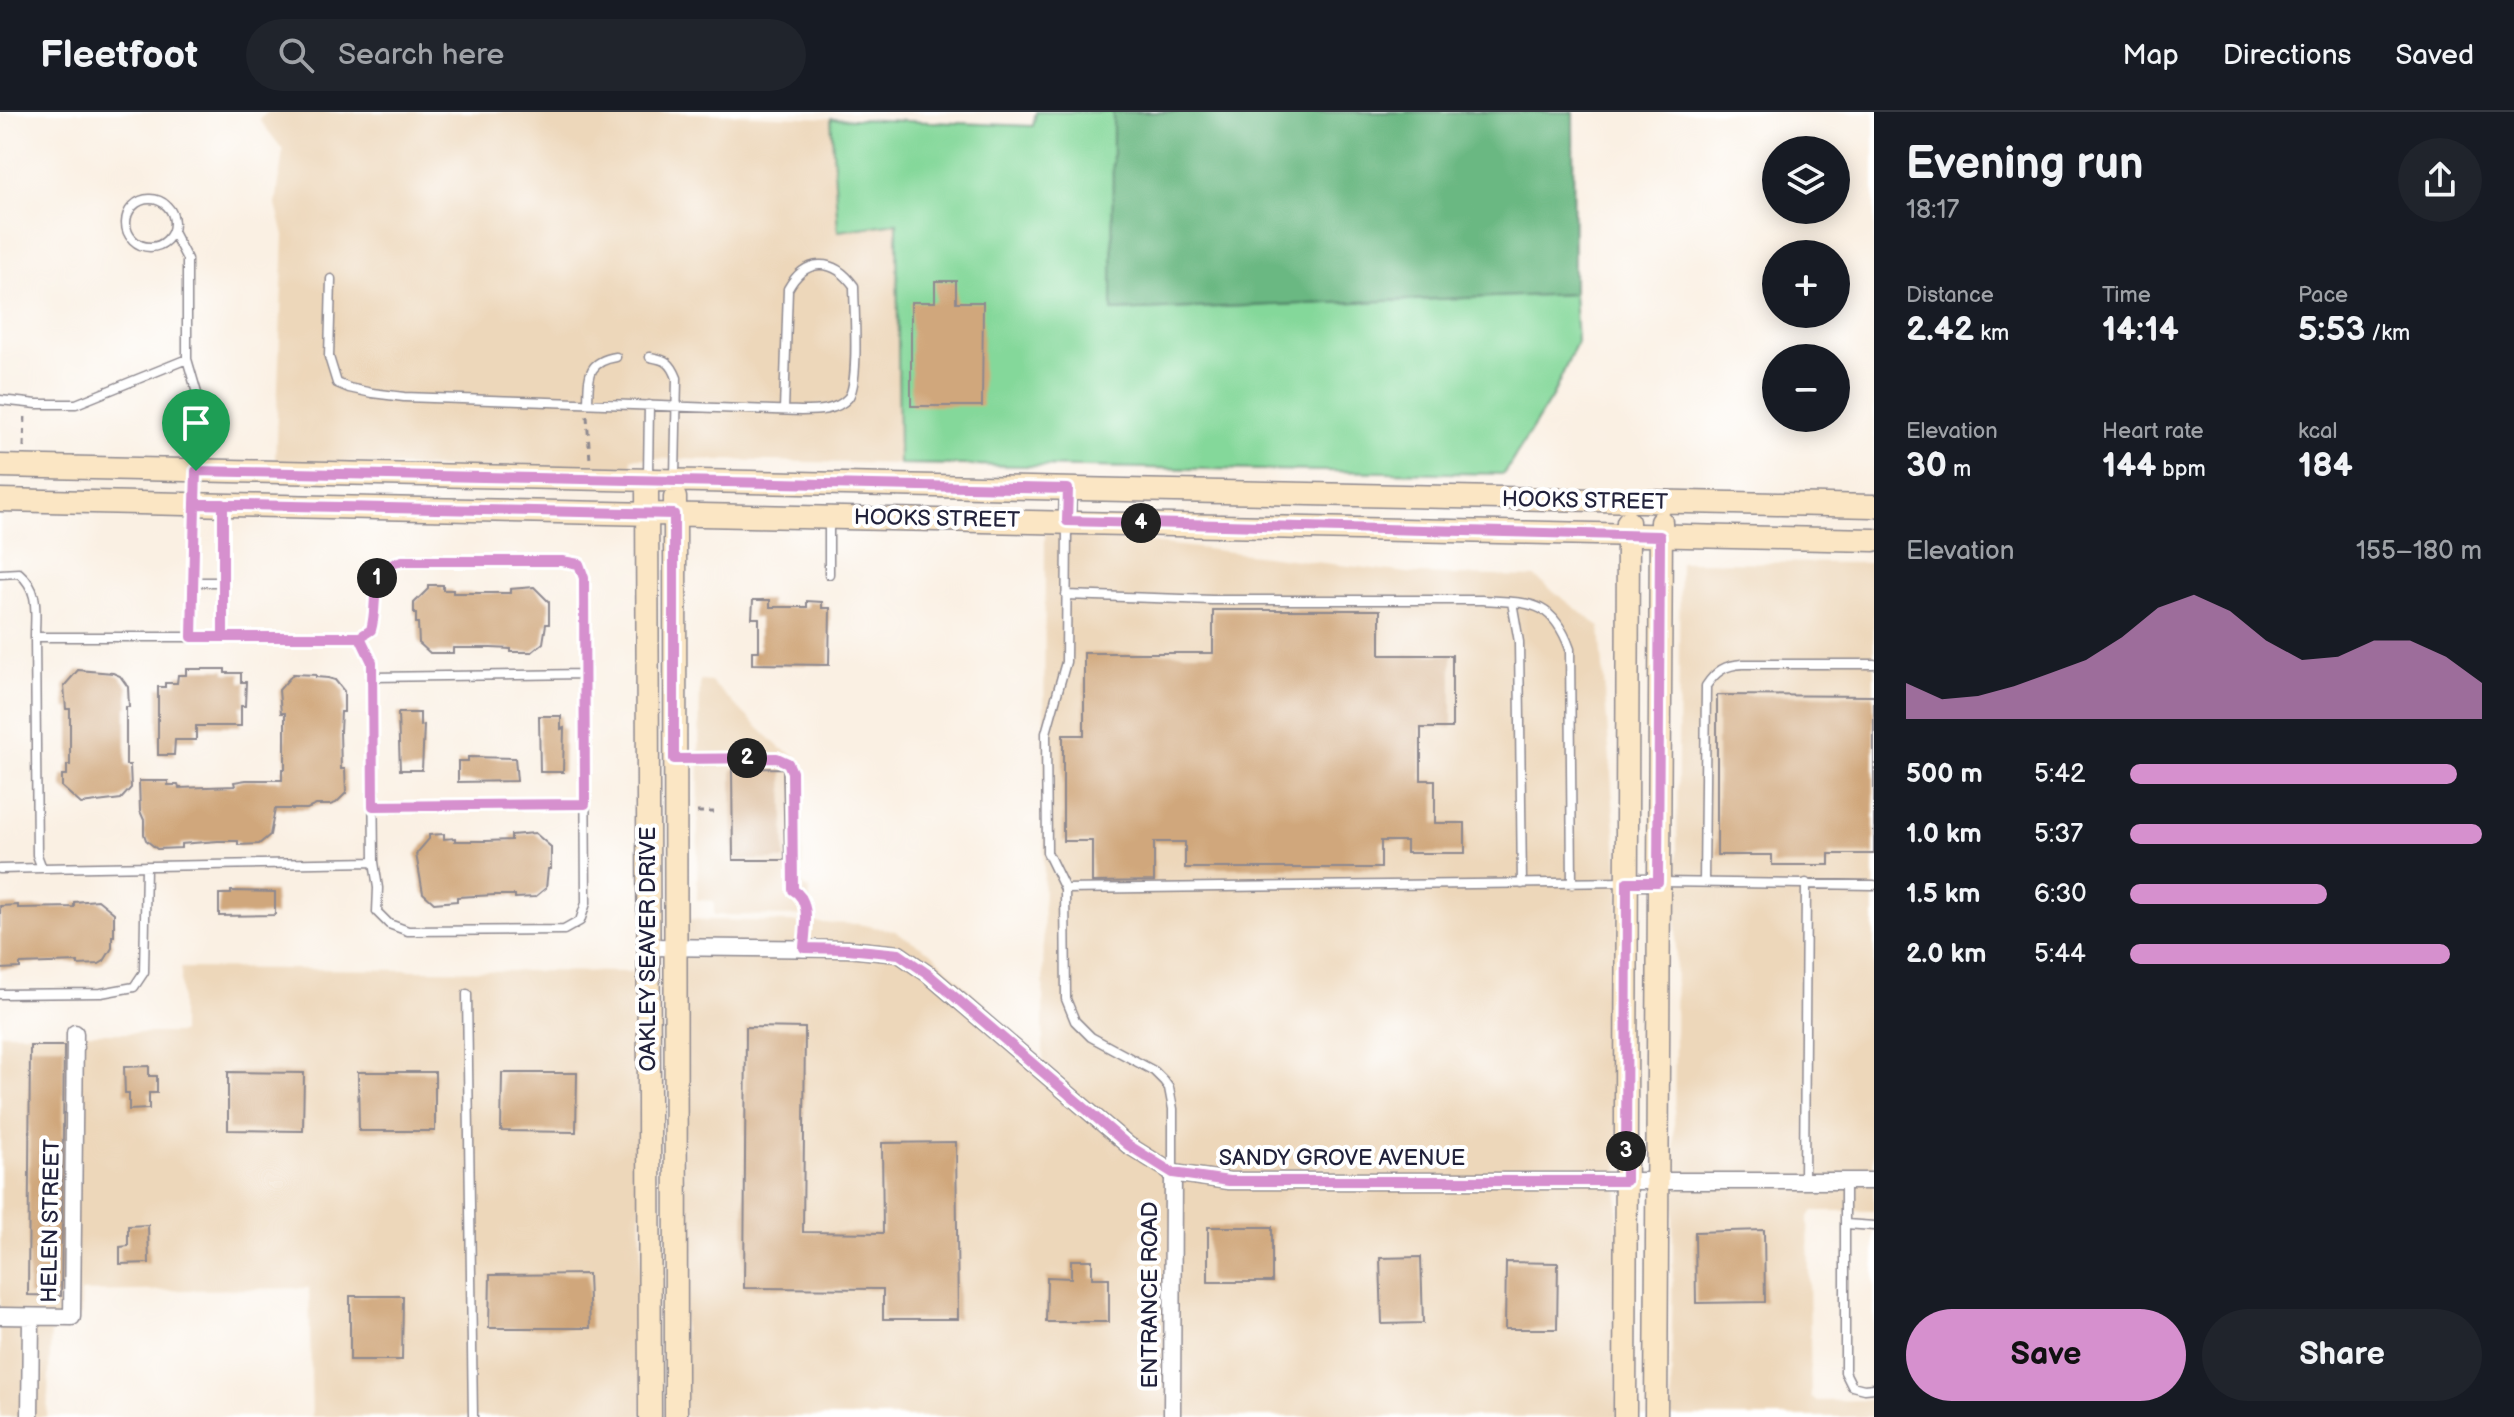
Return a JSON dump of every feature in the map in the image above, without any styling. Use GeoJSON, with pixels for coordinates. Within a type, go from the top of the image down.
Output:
{"type":"FeatureCollection","features":[{"type":"Feature","properties":{"kind":"street","name":"HOOKS STREET"},"geometry":{"type":"LineString","coordinates":[[0,466],[1874,506]]}},
{"type":"Feature","properties":{"kind":"street","name":"OAKLEY SEAVER DRIVE"},"geometry":{"type":"LineString","coordinates":[[647,481],[650,1417]]}},
{"type":"Feature","properties":{"kind":"street","name":"OAKLEY SEAVER DRIVE"},"geometry":{"type":"LineString","coordinates":[[675,482],[676,1417]]}},
{"type":"Feature","properties":{"kind":"street"},"geometry":{"type":"LineString","coordinates":[[1067,521],[1068,489]]}},
{"type":"Feature","properties":{"kind":"street","name":"HOOKS STREET"},"geometry":{"type":"LineString","coordinates":[[0,500],[1874,540]]}},
{"type":"Feature","properties":{"kind":"street"},"geometry":{"type":"LineString","coordinates":[[1625,1417],[1628,502]]}},
{"type":"Feature","properties":{"kind":"street"},"geometry":{"type":"LineString","coordinates":[[1656,1417],[1661,502]]}},
{"type":"Feature","properties":{"kind":"street"},"geometry":{"type":"LineString","coordinates":[[648,759],[674,759]]}},
{"type":"Feature","properties":{"kind":"street"},"geometry":{"type":"LineString","coordinates":[[1627,882],[1658,882]]}},
{"type":"Feature","properties":{"kind":"street","name":"SANDY GROVE AVENUE"},"geometry":{"type":"LineString","coordinates":[[648,947],[848,949],[899,954],[928,974],[1128,1145],[1173,1173],[1229,1181],[1874,1181]]}},
{"type":"Feature","properties":{"kind":"street","name":"HELEN STREET"},"geometry":{"type":"LineString","coordinates":[[30,1417],[31,1317],[72,1317],[75,1033]]}},
{"type":"Feature","properties":{"kind":"street","name":"ENTRANCE ROAD"},"geometry":{"type":"LineString","coordinates":[[1172,1417],[1173,1173]]}},
{"type":"Feature","properties":{"kind":"street"},"geometry":{"type":"LineString","coordinates":[[0,1316],[31,1317]]}},
{"type":"Feature","properties":{"kind":"lane"},"geometry":{"type":"LineString","coordinates":[[173,232],[162,244],[146,247],[132,240],[126,217],[135,204],[149,199],[157,200],[170,209],[173,232],[187,259],[187,359],[199,400],[192,637]]}},
{"type":"Feature","properties":{"kind":"lane"},"geometry":{"type":"LineString","coordinates":[[331,279],[329,357],[337,383],[349,388],[404,397],[649,405],[784,410],[820,411],[848,398],[855,376],[854,286],[838,270],[827,266],[812,265],[796,274],[788,289],[784,410]]}},
{"type":"Feature","properties":{"kind":"lane"},"geometry":{"type":"LineString","coordinates":[[588,403],[589,379],[593,368],[600,360],[616,357]]}},
{"type":"Feature","properties":{"kind":"lane"},"geometry":{"type":"LineString","coordinates":[[650,357],[666,360],[673,366],[677,378],[675,482]]}},
{"type":"Feature","properties":{"kind":"lane"},"geometry":{"type":"LineString","coordinates":[[0,400],[76,404],[187,359]]}},
{"type":"Feature","properties":{"kind":"lane"},"geometry":{"type":"LineString","coordinates":[[647,481],[649,405]]}},
{"type":"Feature","properties":{"kind":"lane"},"geometry":{"type":"LineString","coordinates":[[223,504],[223,637]]}},
{"type":"Feature","properties":{"kind":"lane"},"geometry":{"type":"LineString","coordinates":[[829,517],[829,574]]}},
{"type":"Feature","properties":{"kind":"lane"},"geometry":{"type":"LineString","coordinates":[[1067,521],[1066,662],[1046,733],[1047,852],[1065,889],[1066,999],[1081,1030],[1154,1071],[1169,1088],[1173,1109],[1173,1173]]}},
{"type":"Feature","properties":{"kind":"lane"},"geometry":{"type":"LineString","coordinates":[[35,637],[360,637],[371,630],[376,614],[377,575],[386,564],[402,561],[562,561],[579,564],[584,578],[586,903],[580,921],[564,930],[408,931],[389,924],[377,912],[372,662],[360,637]]}},
{"type":"Feature","properties":{"kind":"lane"},"geometry":{"type":"LineString","coordinates":[[0,574],[19,573],[30,583],[35,601],[37,855],[42,868]]}},
{"type":"Feature","properties":{"kind":"lane"},"geometry":{"type":"LineString","coordinates":[[192,582],[223,582]]}},
{"type":"Feature","properties":{"kind":"lane"},"geometry":{"type":"LineString","coordinates":[[1066,595],[1212,600],[1482,600],[1542,608],[1562,627],[1570,649],[1572,884]]}},
{"type":"Feature","properties":{"kind":"lane"},"geometry":{"type":"LineString","coordinates":[[1512,602],[1519,642],[1522,884]]}},
{"type":"Feature","properties":{"kind":"lane"},"geometry":{"type":"LineString","coordinates":[[1704,882],[1706,686],[1714,673],[1728,665],[1743,664],[1874,664]]}},
{"type":"Feature","properties":{"kind":"lane"},"geometry":{"type":"LineString","coordinates":[[372,677],[585,674]]}},
{"type":"Feature","properties":{"kind":"lane"},"geometry":{"type":"LineString","coordinates":[[674,759],[777,758],[784,759],[791,767],[793,890],[801,895],[805,904],[804,948]]}},
{"type":"Feature","properties":{"kind":"lane"},"geometry":{"type":"LineString","coordinates":[[373,806],[585,804]]}},
{"type":"Feature","properties":{"kind":"lane"},"geometry":{"type":"LineString","coordinates":[[0,869],[374,862]]}},
{"type":"Feature","properties":{"kind":"lane"},"geometry":{"type":"LineString","coordinates":[[0,994],[101,993],[134,987],[144,972],[146,866]]}},
{"type":"Feature","properties":{"kind":"lane"},"geometry":{"type":"LineString","coordinates":[[1065,889],[1627,882]]}},
{"type":"Feature","properties":{"kind":"lane"},"geometry":{"type":"LineString","coordinates":[[1658,882],[1874,885]]}},
{"type":"Feature","properties":{"kind":"lane"},"geometry":{"type":"LineString","coordinates":[[1804,1181],[1806,883]]}},
{"type":"Feature","properties":{"kind":"lane"},"geometry":{"type":"LineString","coordinates":[[467,994],[473,1417]]}},
{"type":"Feature","properties":{"kind":"lane"},"geometry":{"type":"LineString","coordinates":[[1845,1181],[1845,1372],[1852,1386],[1874,1388]]}},
{"type":"Feature","properties":{"kind":"lane"},"geometry":{"type":"LineString","coordinates":[[1846,1224],[1874,1226]]}},
{"type":"Feature","properties":{"kind":"path"},"geometry":{"type":"LineString","coordinates":[[24,451],[25,414]]}},
{"type":"Feature","properties":{"kind":"path"},"geometry":{"type":"LineString","coordinates":[[588,415],[591,463]]}},
{"type":"Feature","properties":{"kind":"path"},"geometry":{"type":"LineString","coordinates":[[697,812],[714,812]]}},
{"type":"Feature","properties":{"kind":"shaded area"},"geometry":{"type":"Polygon","coordinates":[[[268,112],[665,112],[831,118],[838,230],[897,223],[899,464],[632,458],[631,472],[275,464],[284,235],[276,205],[283,150],[259,119],[268,112]]]}},
{"type":"Feature","properties":{"kind":"shaded area"},"geometry":{"type":"Polygon","coordinates":[[[1045,530],[1416,574],[1535,577],[1600,627],[1619,882],[1617,1417],[684,1417],[682,919],[858,924],[895,931],[932,953],[1043,1065],[1045,530]]]}},
{"type":"Feature","properties":{"kind":"shaded area"},"geometry":{"type":"Polygon","coordinates":[[[1680,562],[1874,563],[1874,1211],[1813,1211],[1808,1218],[1811,1398],[1817,1401],[1874,1400],[1874,1417],[1671,1417],[1680,562]]]}},
{"type":"Feature","properties":{"kind":"shaded area"},"geometry":{"type":"Polygon","coordinates":[[[700,681],[711,682],[780,748],[801,762],[802,884],[810,890],[809,916],[714,915],[714,901],[697,900],[700,681]]]}},
{"type":"Feature","properties":{"kind":"shaded area"},"geometry":{"type":"Polygon","coordinates":[[[181,968],[639,972],[642,1417],[312,1417],[309,1288],[81,1292],[81,1314],[51,1332],[47,1417],[0,1417],[0,1033],[181,1033],[181,968]]]}},
{"type":"Feature","properties":{"kind":"green space"},"geometry":{"type":"Polygon","coordinates":[[[1036,112],[1113,112],[1113,311],[1574,294],[1577,342],[1552,397],[1504,474],[899,464],[897,223],[838,231],[831,118],[1033,126],[1036,112]]]}},
{"type":"Feature","properties":{"kind":"green space"},"geometry":{"type":"Polygon","coordinates":[[[1113,112],[1573,112],[1574,294],[1112,311],[1113,112]]]}},
{"type":"Feature","properties":{"kind":"building"},"geometry":{"type":"Polygon","coordinates":[[[935,281],[956,281],[956,302],[983,302],[982,406],[911,406],[911,302],[935,302],[935,281]]]}},
{"type":"Feature","properties":{"kind":"building"},"geometry":{"type":"Polygon","coordinates":[[[428,585],[443,585],[443,590],[453,590],[453,593],[510,593],[510,589],[534,587],[549,602],[549,624],[546,624],[543,643],[532,652],[453,648],[453,653],[430,653],[419,643],[418,623],[414,614],[414,603],[428,589],[428,585]]]}},
{"type":"Feature","properties":{"kind":"building"},"geometry":{"type":"Polygon","coordinates":[[[753,600],[770,600],[770,607],[807,607],[807,601],[822,602],[822,608],[830,608],[829,665],[752,664],[752,651],[759,651],[759,618],[752,618],[753,600]]]}},
{"type":"Feature","properties":{"kind":"building"},"geometry":{"type":"Polygon","coordinates":[[[1213,610],[1380,610],[1380,655],[1452,655],[1452,728],[1421,728],[1421,780],[1435,780],[1435,823],[1465,823],[1465,853],[1406,853],[1406,841],[1381,841],[1381,868],[1185,868],[1185,842],[1154,842],[1154,881],[1092,882],[1092,841],[1063,841],[1063,735],[1084,735],[1084,653],[1213,653],[1213,610]]]}},
{"type":"Feature","properties":{"kind":"building"},"geometry":{"type":"Polygon","coordinates":[[[186,669],[225,669],[225,673],[241,673],[241,682],[246,682],[241,726],[196,726],[196,740],[175,740],[174,755],[158,755],[158,687],[165,687],[165,683],[177,683],[178,675],[186,675],[186,669]]]}},
{"type":"Feature","properties":{"kind":"building"},"geometry":{"type":"Polygon","coordinates":[[[78,670],[113,673],[120,676],[128,687],[126,765],[130,765],[131,788],[121,799],[81,804],[62,787],[62,775],[67,775],[67,765],[70,765],[70,709],[66,709],[64,686],[78,670]]]}},
{"type":"Feature","properties":{"kind":"building"},"geometry":{"type":"Polygon","coordinates":[[[293,674],[335,680],[344,691],[340,731],[341,769],[345,769],[346,793],[330,805],[275,809],[270,835],[259,844],[238,845],[238,841],[218,841],[157,849],[146,840],[140,811],[139,781],[168,781],[168,785],[178,785],[179,788],[235,786],[234,782],[246,780],[282,780],[282,769],[285,769],[285,713],[281,713],[279,690],[293,674]]]}},
{"type":"Feature","properties":{"kind":"building"},"geometry":{"type":"Polygon","coordinates":[[[1717,695],[1874,696],[1874,854],[1829,854],[1829,865],[1772,865],[1772,855],[1717,855],[1717,695]]]}},
{"type":"Feature","properties":{"kind":"building"},"geometry":{"type":"Polygon","coordinates":[[[398,713],[420,713],[420,726],[424,725],[422,770],[400,770],[398,713]]]}},
{"type":"Feature","properties":{"kind":"building"},"geometry":{"type":"Polygon","coordinates":[[[539,716],[561,716],[561,729],[564,728],[563,772],[540,772],[539,716]]]}},
{"type":"Feature","properties":{"kind":"building"},"geometry":{"type":"Polygon","coordinates":[[[468,757],[515,758],[517,781],[458,782],[458,761],[468,761],[468,757]]]}},
{"type":"Feature","properties":{"kind":"building"},"geometry":{"type":"Polygon","coordinates":[[[783,768],[785,860],[733,860],[732,769],[783,768]]]}},
{"type":"Feature","properties":{"kind":"building"},"geometry":{"type":"Polygon","coordinates":[[[535,833],[551,847],[551,869],[548,869],[546,888],[535,897],[457,897],[457,901],[434,903],[423,893],[416,854],[429,835],[444,834],[444,839],[455,838],[455,841],[486,841],[511,840],[511,835],[535,833]]]}},
{"type":"Feature","properties":{"kind":"building"},"geometry":{"type":"Polygon","coordinates":[[[231,891],[275,892],[275,915],[219,916],[219,894],[231,894],[231,891]]]}},
{"type":"Feature","properties":{"kind":"building"},"geometry":{"type":"Polygon","coordinates":[[[98,900],[114,913],[112,948],[104,961],[78,965],[78,962],[20,964],[20,968],[0,969],[0,906],[74,907],[74,902],[98,900]]]}},
{"type":"Feature","properties":{"kind":"building"},"geometry":{"type":"Polygon","coordinates":[[[746,1027],[805,1028],[803,1232],[883,1233],[882,1143],[956,1142],[958,1319],[883,1319],[883,1289],[744,1288],[746,1027]]]}},
{"type":"Feature","properties":{"kind":"building"},"geometry":{"type":"Polygon","coordinates":[[[30,1046],[64,1046],[61,1296],[28,1295],[30,1046]]]}},
{"type":"Feature","properties":{"kind":"building"},"geometry":{"type":"Polygon","coordinates":[[[149,1066],[149,1076],[157,1076],[157,1093],[149,1093],[149,1109],[129,1110],[124,1067],[149,1066]]]}},
{"type":"Feature","properties":{"kind":"building"},"geometry":{"type":"Polygon","coordinates":[[[228,1072],[304,1073],[303,1131],[228,1130],[228,1072]]]}},
{"type":"Feature","properties":{"kind":"building"},"geometry":{"type":"Polygon","coordinates":[[[358,1072],[435,1072],[435,1131],[359,1131],[358,1072]]]}},
{"type":"Feature","properties":{"kind":"building"},"geometry":{"type":"Polygon","coordinates":[[[502,1073],[577,1073],[576,1132],[501,1131],[502,1073]]]}},
{"type":"Feature","properties":{"kind":"building"},"geometry":{"type":"Polygon","coordinates":[[[148,1225],[149,1263],[120,1264],[120,1247],[128,1246],[128,1226],[148,1225]]]}},
{"type":"Feature","properties":{"kind":"building"},"geometry":{"type":"Polygon","coordinates":[[[1208,1227],[1272,1227],[1272,1282],[1208,1282],[1208,1227]]]}},
{"type":"Feature","properties":{"kind":"building"},"geometry":{"type":"Polygon","coordinates":[[[1764,1230],[1765,1302],[1696,1303],[1695,1232],[1764,1230]]]}},
{"type":"Feature","properties":{"kind":"building"},"geometry":{"type":"Polygon","coordinates":[[[1421,1257],[1423,1323],[1382,1324],[1380,1258],[1421,1257]]]}},
{"type":"Feature","properties":{"kind":"building"},"geometry":{"type":"Polygon","coordinates":[[[1071,1260],[1092,1260],[1092,1278],[1109,1278],[1109,1322],[1046,1322],[1047,1277],[1071,1278],[1071,1260]]]}},
{"type":"Feature","properties":{"kind":"building"},"geometry":{"type":"Polygon","coordinates":[[[1506,1262],[1558,1263],[1557,1329],[1505,1329],[1506,1262]]]}},
{"type":"Feature","properties":{"kind":"building"},"geometry":{"type":"Polygon","coordinates":[[[588,1274],[590,1328],[489,1328],[490,1275],[588,1274]]]}},
{"type":"Feature","properties":{"kind":"building"},"geometry":{"type":"Polygon","coordinates":[[[350,1296],[403,1296],[402,1360],[350,1360],[350,1296]]]}},
{"type":"Feature","properties":{"kind":"route"},"geometry":{"type":"LineString","coordinates":[[196,471],[195,504],[223,504],[223,637],[360,637],[372,662],[373,806],[585,804],[584,578],[579,564],[562,561],[402,561],[386,564],[377,575],[376,614],[371,630],[360,637],[192,637],[195,504],[223,504],[329,506],[674,514],[674,759],[777,758],[784,759],[791,767],[793,890],[801,895],[805,904],[804,948],[899,954],[928,974],[1128,1145],[1173,1173],[1229,1181],[1626,1181],[1627,882],[1658,882],[1660,536],[1067,521],[1068,489],[196,471]]}}]}
